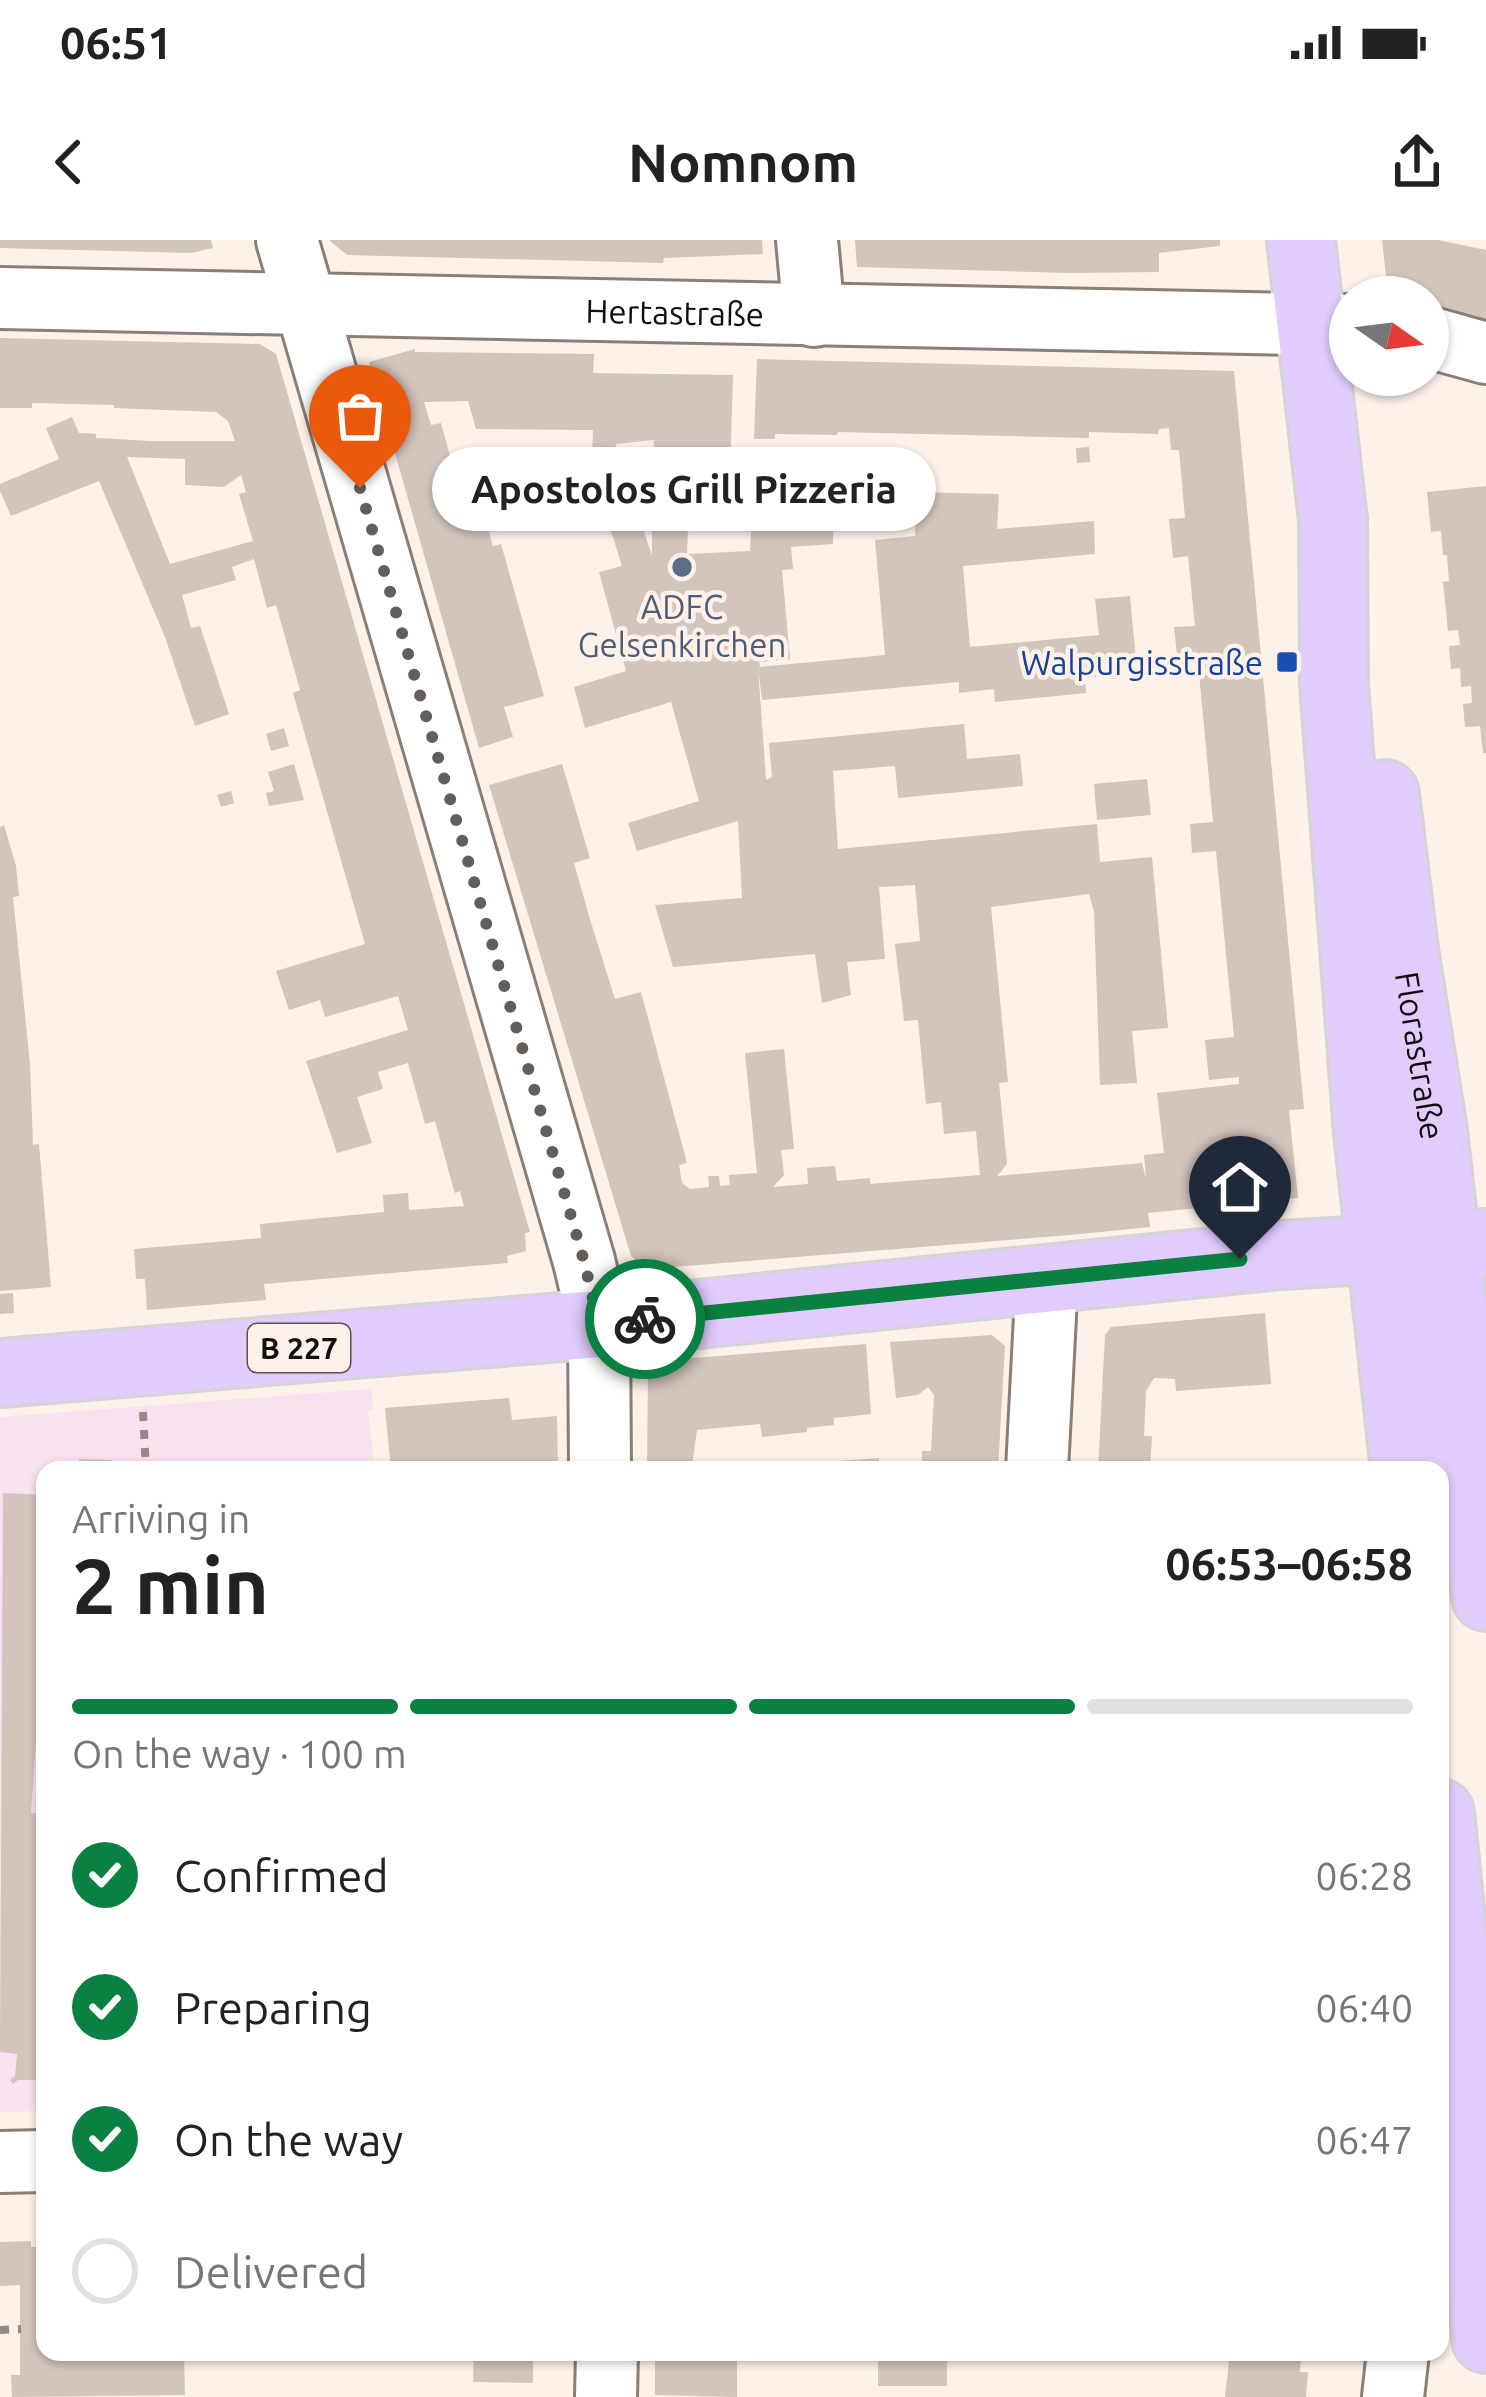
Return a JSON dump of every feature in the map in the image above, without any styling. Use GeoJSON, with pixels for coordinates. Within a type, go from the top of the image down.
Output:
{"type":"FeatureCollection","features":[{"type":"Feature","properties":{"kind":"main road","name":"Florastraße"},"geometry":{"type":"LineString","coordinates":[[1301,240],[1329,320]]}},
{"type":"Feature","properties":{"kind":"main road","name":"Florastraße"},"geometry":{"type":"LineString","coordinates":[[1331,396],[1334,684],[1368,1133],[1405,1461]]}},
{"type":"Feature","properties":{"kind":"main road","name":"Florastraße"},"geometry":{"type":"LineString","coordinates":[[1333,520],[1364,626],[1404,950],[1466,1244],[1486,1597]]}},
{"type":"Feature","properties":{"kind":"main road","name":"B 227"},"geometry":{"type":"LineString","coordinates":[[0,1373],[599,1324],[1281,1255],[1466,1244]]}},
{"type":"Feature","properties":{"kind":"main road"},"geometry":{"type":"LineString","coordinates":[[1449,1912],[1473,2129],[1486,2339]]}},
{"type":"Feature","properties":{"kind":"street"},"geometry":{"type":"LineString","coordinates":[[287,240],[572,1216],[599,1324],[601,1461]]}},
{"type":"Feature","properties":{"kind":"street"},"geometry":{"type":"LineString","coordinates":[[807,240],[814,316]]}},
{"type":"Feature","properties":{"kind":"street","name":"Hertastraße"},"geometry":{"type":"LineString","coordinates":[[0,298],[1329,323]]}},
{"type":"Feature","properties":{"kind":"street"},"geometry":{"type":"LineString","coordinates":[[1449,343],[1486,353]]}},
{"type":"Feature","properties":{"kind":"street"},"geometry":{"type":"LineString","coordinates":[[1037,1461],[1047,1278]]}},
{"type":"Feature","properties":{"kind":"street"},"geometry":{"type":"LineString","coordinates":[[0,2162],[36,2161]]}},
{"type":"Feature","properties":{"kind":"street"},"geometry":{"type":"LineString","coordinates":[[606,2397],[607,2361]]}},
{"type":"Feature","properties":{"kind":"street"},"geometry":{"type":"LineString","coordinates":[[1393,2397],[1397,2361]]}},
{"type":"Feature","properties":{"kind":"path"},"geometry":{"type":"LineString","coordinates":[[0,2330],[21,2329]]}},
{"type":"Feature","properties":{"kind":"shaded area"},"geometry":{"type":"Polygon","coordinates":[[[371,1389],[374,1409],[368,1411],[374,1461],[36,1461],[36,2111],[0,2112],[0,1417],[371,1389]]]}},
{"type":"Feature","properties":{"kind":"building"},"geometry":{"type":"Polygon","coordinates":[[[0,240],[211,240],[213,248],[191,253],[0,248],[0,240]]]}},
{"type":"Feature","properties":{"kind":"building"},"geometry":{"type":"Polygon","coordinates":[[[329,240],[762,240],[763,254],[664,258],[663,263],[347,255],[329,240]]]}},
{"type":"Feature","properties":{"kind":"building"},"geometry":{"type":"Polygon","coordinates":[[[855,240],[1220,240],[1220,246],[1159,253],[1159,272],[1069,273],[857,267],[855,240]]]}},
{"type":"Feature","properties":{"kind":"building"},"geometry":{"type":"Polygon","coordinates":[[[1382,240],[1438,240],[1486,250],[1486,320],[1449,310],[1449,276],[1386,276],[1382,240]]]}},
{"type":"Feature","properties":{"kind":"building"},"geometry":{"type":"Polygon","coordinates":[[[0,338],[260,344],[276,354],[530,1232],[525,1233],[526,1251],[507,1256],[508,1263],[264,1284],[266,1300],[147,1310],[145,1279],[136,1279],[134,1249],[261,1238],[260,1224],[384,1212],[383,1195],[408,1193],[409,1210],[464,1206],[460,1191],[455,1193],[435,1121],[425,1124],[408,1063],[378,1072],[383,1089],[357,1097],[372,1143],[337,1153],[306,1061],[408,1030],[398,996],[325,1017],[320,1000],[289,1010],[276,971],[365,944],[293,693],[300,690],[276,605],[267,608],[254,559],[232,567],[236,580],[182,595],[191,628],[200,626],[229,714],[195,726],[165,637],[99,481],[11,516],[0,491],[0,484],[59,459],[46,428],[72,417],[79,433],[151,441],[235,441],[228,421],[216,412],[114,405],[32,403],[32,408],[0,408],[0,338]],[[127,457],[170,564],[253,541],[239,494],[246,492],[241,475],[224,487],[185,485],[185,459],[127,457]]]}},
{"type":"Feature","properties":{"kind":"building"},"geometry":{"type":"Polygon","coordinates":[[[415,349],[594,354],[593,373],[733,375],[730,476],[714,475],[713,504],[679,503],[680,460],[653,458],[654,440],[616,444],[615,473],[591,473],[593,430],[476,429],[468,401],[424,402],[431,425],[441,423],[453,467],[469,462],[493,546],[501,544],[544,696],[504,707],[513,737],[479,748],[369,362],[415,349]]]}},
{"type":"Feature","properties":{"kind":"building"},"geometry":{"type":"Polygon","coordinates":[[[757,359],[1234,371],[1304,1109],[1289,1110],[1298,1198],[1148,1213],[1150,1227],[1070,1235],[648,1269],[631,1256],[489,785],[562,764],[590,858],[574,863],[589,916],[615,999],[641,992],[687,1163],[679,1165],[682,1183],[690,1189],[709,1187],[708,1176],[719,1176],[720,1186],[730,1185],[729,1175],[757,1173],[745,1053],[784,1049],[794,1149],[781,1150],[784,1175],[773,1187],[808,1184],[807,1168],[835,1166],[837,1181],[870,1178],[870,1184],[980,1175],[976,1131],[944,1134],[941,1102],[926,1104],[918,1020],[904,1021],[895,944],[920,941],[915,885],[879,887],[885,959],[847,962],[851,995],[822,1003],[815,954],[673,967],[655,905],[742,898],[738,821],[637,851],[628,823],[699,801],[671,702],[585,728],[574,687],[626,671],[599,572],[622,566],[606,515],[636,507],[652,556],[652,528],[688,528],[687,554],[750,551],[753,496],[775,496],[775,526],[807,526],[807,518],[834,518],[833,544],[791,547],[793,569],[782,570],[790,659],[759,662],[760,667],[885,655],[875,540],[915,536],[917,492],[999,494],[997,529],[1094,521],[1095,554],[963,566],[970,647],[1099,635],[1095,599],[1130,596],[1136,661],[1116,663],[1118,679],[1085,676],[1086,693],[995,702],[994,689],[959,693],[959,682],[762,700],[758,667],[766,780],[772,777],[769,743],[964,724],[967,759],[1020,754],[1023,786],[898,798],[895,766],[833,771],[838,849],[1097,824],[1100,862],[1152,857],[1168,1028],[1132,1031],[1137,1083],[1100,1085],[1094,911],[1089,894],[991,907],[1008,1082],[999,1083],[1007,1164],[997,1176],[1142,1163],[1146,1179],[1144,1155],[1164,1153],[1157,1093],[1239,1084],[1239,1077],[1209,1080],[1205,1040],[1234,1037],[1216,851],[1192,853],[1190,824],[1213,822],[1197,652],[1177,654],[1174,627],[1195,626],[1188,556],[1173,558],[1169,519],[1185,518],[1179,450],[1171,450],[1169,428],[1159,429],[1158,434],[1089,432],[1089,438],[838,432],[754,439],[757,359]]]}},
{"type":"Feature","properties":{"kind":"building"},"geometry":{"type":"Polygon","coordinates":[[[1089,447],[1090,462],[1077,463],[1076,448],[1089,447]]]}},
{"type":"Feature","properties":{"kind":"building"},"geometry":{"type":"Polygon","coordinates":[[[573,482],[591,487],[591,518],[580,522],[573,482]]]}},
{"type":"Feature","properties":{"kind":"building"},"geometry":{"type":"Polygon","coordinates":[[[1486,486],[1483,753],[1480,726],[1465,727],[1463,704],[1472,703],[1471,686],[1461,687],[1460,668],[1451,669],[1449,646],[1460,645],[1458,630],[1448,631],[1443,582],[1449,581],[1447,555],[1443,555],[1441,531],[1431,532],[1427,492],[1486,486]]]}},
{"type":"Feature","properties":{"kind":"building"},"geometry":{"type":"Polygon","coordinates":[[[284,728],[289,746],[271,751],[266,734],[284,728]]]}},
{"type":"Feature","properties":{"kind":"building"},"geometry":{"type":"Polygon","coordinates":[[[294,764],[304,800],[269,806],[266,793],[274,791],[268,772],[294,764]]]}},
{"type":"Feature","properties":{"kind":"building"},"geometry":{"type":"Polygon","coordinates":[[[1147,779],[1151,815],[1097,820],[1094,784],[1147,779]]]}},
{"type":"Feature","properties":{"kind":"building"},"geometry":{"type":"Polygon","coordinates":[[[231,791],[234,803],[221,807],[217,795],[231,791]]]}},
{"type":"Feature","properties":{"kind":"building"},"geometry":{"type":"Polygon","coordinates":[[[4,825],[16,866],[19,896],[13,897],[33,1145],[39,1144],[51,1287],[0,1291],[0,827],[4,825]]]}},
{"type":"Feature","properties":{"kind":"building"},"geometry":{"type":"Polygon","coordinates":[[[13,1293],[14,1313],[0,1314],[0,1294],[13,1293]]]}},
{"type":"Feature","properties":{"kind":"building"},"geometry":{"type":"Polygon","coordinates":[[[1265,1313],[1271,1384],[1176,1391],[1175,1379],[1154,1378],[1146,1391],[1144,1436],[1152,1436],[1151,1461],[1098,1461],[1105,1335],[1111,1327],[1265,1313]]]}},
{"type":"Feature","properties":{"kind":"building"},"geometry":{"type":"Polygon","coordinates":[[[992,1335],[1005,1346],[999,1461],[922,1461],[922,1451],[931,1451],[934,1395],[928,1387],[918,1395],[896,1398],[890,1342],[992,1335]]]}},
{"type":"Feature","properties":{"kind":"building"},"geometry":{"type":"Polygon","coordinates":[[[866,1344],[871,1414],[834,1418],[834,1425],[807,1428],[807,1432],[762,1437],[760,1424],[697,1430],[693,1461],[647,1461],[648,1374],[658,1361],[866,1344]]]}},
{"type":"Feature","properties":{"kind":"building"},"geometry":{"type":"Polygon","coordinates":[[[509,1398],[512,1420],[557,1416],[558,1461],[390,1461],[385,1408],[509,1398]]]}},
{"type":"Feature","properties":{"kind":"building"},"geometry":{"type":"Polygon","coordinates":[[[3,1493],[36,1495],[36,1742],[31,1813],[36,1813],[36,2080],[13,2084],[17,2054],[0,2052],[3,1493]]]}},
{"type":"Feature","properties":{"kind":"building"},"geometry":{"type":"Polygon","coordinates":[[[31,2241],[31,2247],[36,2247],[36,2361],[184,2361],[185,2395],[12,2397],[11,2375],[20,2375],[20,2285],[0,2286],[0,2242],[31,2241]]]}},
{"type":"Feature","properties":{"kind":"building"},"geometry":{"type":"Polygon","coordinates":[[[474,2361],[533,2361],[533,2383],[473,2382],[474,2361]]]}},
{"type":"Feature","properties":{"kind":"building"},"geometry":{"type":"Polygon","coordinates":[[[655,2361],[737,2361],[737,2397],[655,2395],[655,2361]]]}},
{"type":"Feature","properties":{"kind":"building"},"geometry":{"type":"Polygon","coordinates":[[[878,2361],[947,2361],[947,2386],[878,2386],[878,2361]]]}},
{"type":"Feature","properties":{"kind":"building"},"geometry":{"type":"Polygon","coordinates":[[[1229,2361],[1301,2361],[1300,2372],[1308,2372],[1306,2397],[1225,2397],[1229,2361]]]}},
{"type":"Feature","properties":{"kind":"way so far"},"geometry":{"type":"LineString","coordinates":[[360,488],[599,1324],[645,1319]]}},
{"type":"Feature","properties":{"kind":"place","name":"Apostolos Grill Pizzeria"},"geometry":{"type":"Point","coordinates":[360,488]}},
{"type":"Feature","properties":{"kind":"place","name":"ADFC Gelsenkirchen"},"geometry":{"type":"Point","coordinates":[682,567]}},
{"type":"Feature","properties":{"kind":"place","name":"Walpurgisstraße"},"geometry":{"type":"Point","coordinates":[1287,662]}},
{"type":"Feature","properties":{"kind":"route"},"geometry":{"type":"LineString","coordinates":[[645,1319],[1240,1259]]}}]}
